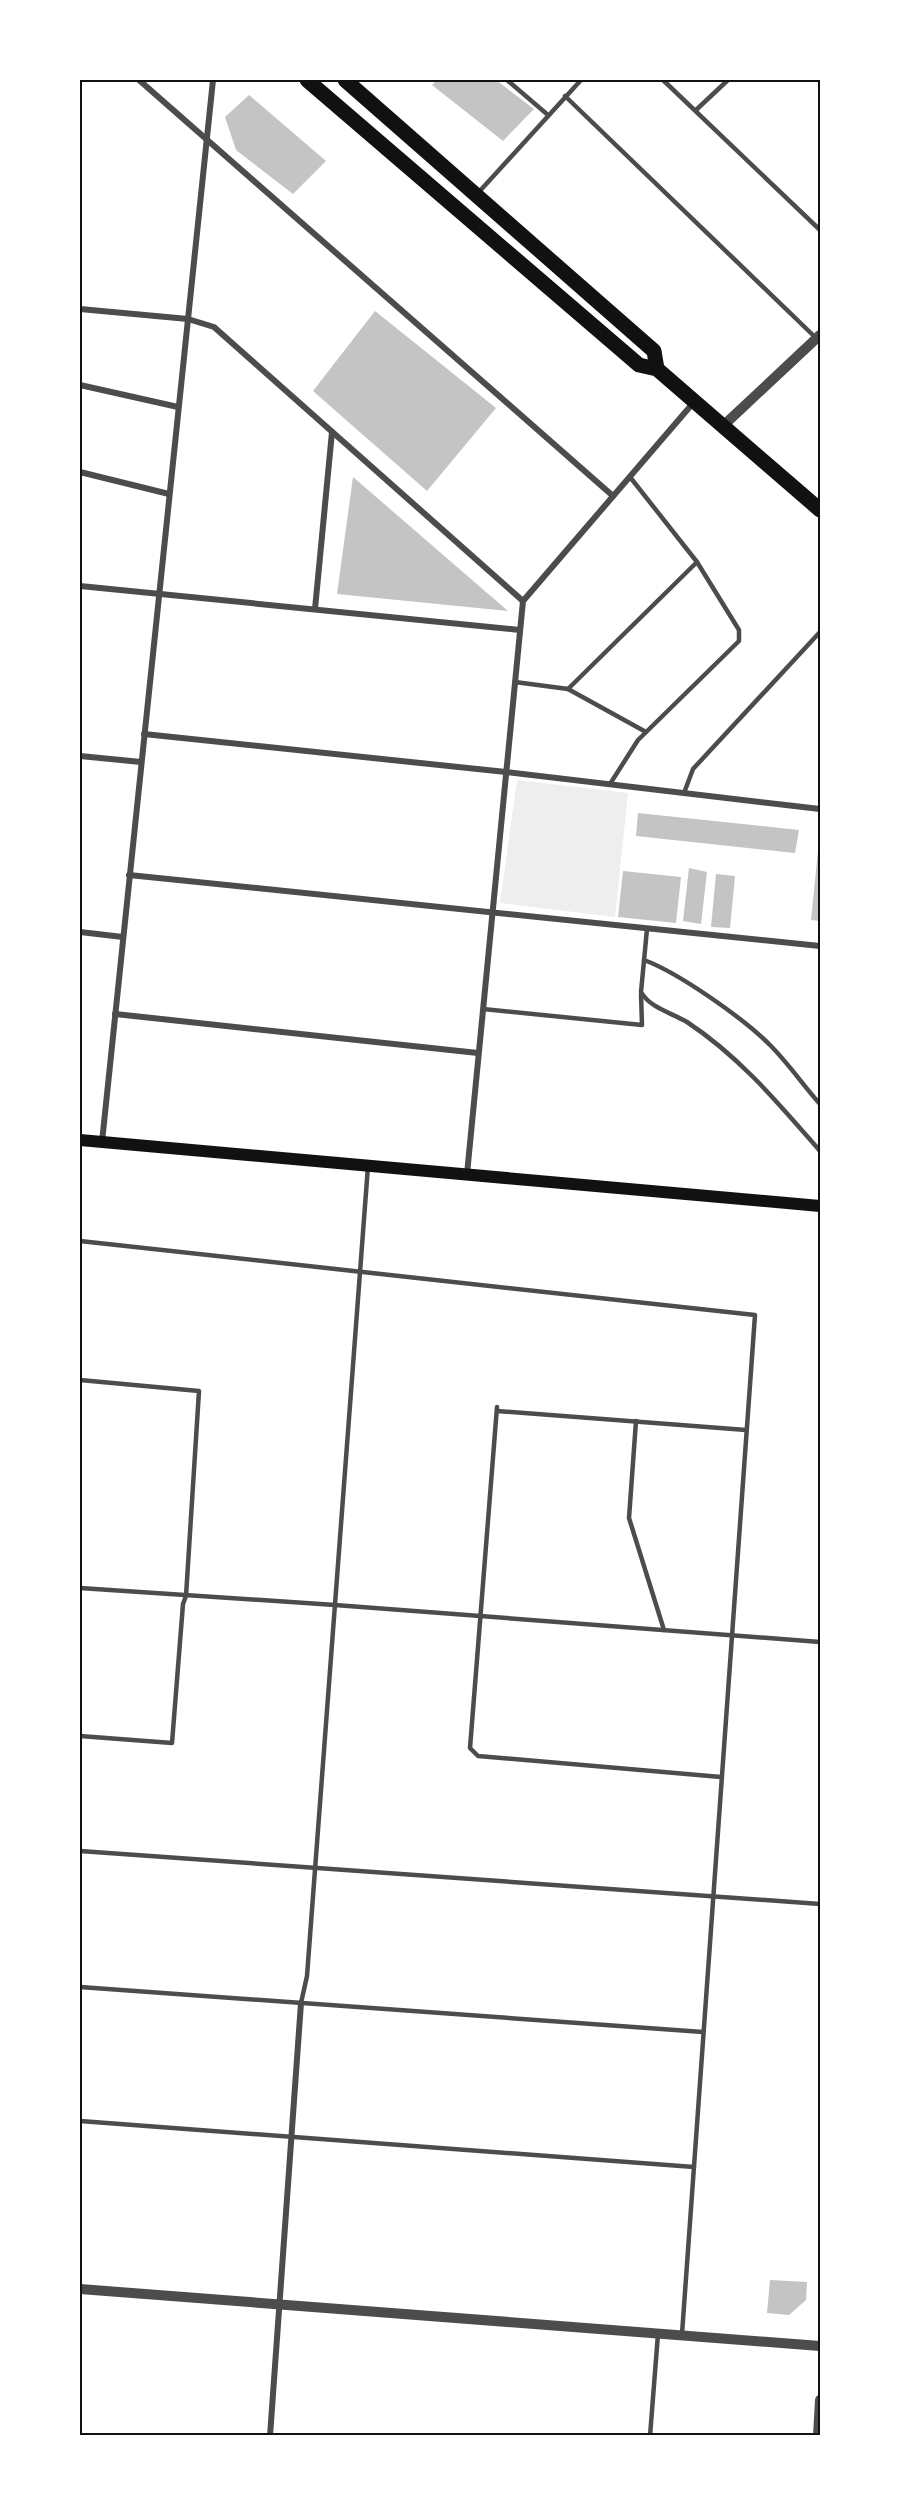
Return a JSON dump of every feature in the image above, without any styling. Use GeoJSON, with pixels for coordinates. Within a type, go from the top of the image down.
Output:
{"type":"FeatureCollection","features":[{"type":"Feature","properties":{"kind":"main road"},"geometry":{"type":"LineString","coordinates":[[307,80],[639,365],[657,369],[820,510]]}},
{"type":"Feature","properties":{"kind":"main road"},"geometry":{"type":"LineString","coordinates":[[345,80],[654,351],[657,369]]}},
{"type":"Feature","properties":{"kind":"main road"},"geometry":{"type":"LineString","coordinates":[[80,1140],[820,1206]]}},
{"type":"Feature","properties":{"kind":"street"},"geometry":{"type":"LineString","coordinates":[[139,80],[613,496]]}},
{"type":"Feature","properties":{"kind":"street"},"geometry":{"type":"LineString","coordinates":[[102,1142],[213,80]]}},
{"type":"Feature","properties":{"kind":"street"},"geometry":{"type":"LineString","coordinates":[[80,309],[188,319],[214,327],[523,601]]}},
{"type":"Feature","properties":{"kind":"street"},"geometry":{"type":"LineString","coordinates":[[724,425],[818,336]]}},
{"type":"Feature","properties":{"kind":"street"},"geometry":{"type":"LineString","coordinates":[[80,385],[178,407]]}},
{"type":"Feature","properties":{"kind":"street"},"geometry":{"type":"LineString","coordinates":[[466,1175],[523,601],[695,401]]}},
{"type":"Feature","properties":{"kind":"street"},"geometry":{"type":"LineString","coordinates":[[315,609],[332,432]]}},
{"type":"Feature","properties":{"kind":"street"},"geometry":{"type":"LineString","coordinates":[[80,472],[169,494]]}},
{"type":"Feature","properties":{"kind":"street"},"geometry":{"type":"LineString","coordinates":[[80,586],[520,630]]}},
{"type":"Feature","properties":{"kind":"street"},"geometry":{"type":"LineString","coordinates":[[144,734],[506,772],[820,809]]}},
{"type":"Feature","properties":{"kind":"street"},"geometry":{"type":"LineString","coordinates":[[80,756],[141,762]]}},
{"type":"Feature","properties":{"kind":"street"},"geometry":{"type":"LineString","coordinates":[[129,875],[820,946]]}},
{"type":"Feature","properties":{"kind":"street"},"geometry":{"type":"LineString","coordinates":[[80,932],[123,937]]}},
{"type":"Feature","properties":{"kind":"street"},"geometry":{"type":"LineString","coordinates":[[115,1014],[478,1053]]}},
{"type":"Feature","properties":{"kind":"street"},"geometry":{"type":"LineString","coordinates":[[270,2436],[301,2003]]}},
{"type":"Feature","properties":{"kind":"street"},"geometry":{"type":"LineString","coordinates":[[80,2289],[820,2346]]}},
{"type":"Feature","properties":{"kind":"street"},"geometry":{"type":"LineString","coordinates":[[818,2436],[820,2400]]}},
{"type":"Feature","properties":{"kind":"lane"},"geometry":{"type":"LineString","coordinates":[[507,80],[548,115]]}},
{"type":"Feature","properties":{"kind":"lane"},"geometry":{"type":"LineString","coordinates":[[476,194],[581,80]]}},
{"type":"Feature","properties":{"kind":"lane"},"geometry":{"type":"LineString","coordinates":[[663,80],[820,230]]}},
{"type":"Feature","properties":{"kind":"lane"},"geometry":{"type":"LineString","coordinates":[[696,110],[728,80]]}},
{"type":"Feature","properties":{"kind":"lane"},"geometry":{"type":"LineString","coordinates":[[565,96],[818,336]]}},
{"type":"Feature","properties":{"kind":"lane"},"geometry":{"type":"LineString","coordinates":[[610,784],[646,732],[739,641],[739,630],[697,562],[630,477]]}},
{"type":"Feature","properties":{"kind":"lane"},"geometry":{"type":"LineString","coordinates":[[567,689],[697,562]]}},
{"type":"Feature","properties":{"kind":"lane"},"geometry":{"type":"LineString","coordinates":[[684,793],[693,769],[820,632]]}},
{"type":"Feature","properties":{"kind":"lane"},"geometry":{"type":"LineString","coordinates":[[515,682],[567,689],[646,732]]}},
{"type":"Feature","properties":{"kind":"lane"},"geometry":{"type":"LineString","coordinates":[[483,1009],[642,1025],[641,992],[648,929]]}},
{"type":"Feature","properties":{"kind":"lane"},"geometry":{"type":"LineString","coordinates":[[644,960],[663,967],[687,983],[770,1045],[820,1104]]}},
{"type":"Feature","properties":{"kind":"lane"},"geometry":{"type":"LineString","coordinates":[[641,992],[645,1000],[686,1022],[726,1051],[764,1086],[820,1151]]}},
{"type":"Feature","properties":{"kind":"lane"},"geometry":{"type":"LineString","coordinates":[[301,2003],[307,1976],[368,1166]]}},
{"type":"Feature","properties":{"kind":"lane"},"geometry":{"type":"LineString","coordinates":[[80,1241],[755,1315],[681,2336]]}},
{"type":"Feature","properties":{"kind":"lane"},"geometry":{"type":"LineString","coordinates":[[80,1380],[199,1391],[186,1596],[183,1604],[172,1743],[80,1736]]}},
{"type":"Feature","properties":{"kind":"lane"},"geometry":{"type":"LineString","coordinates":[[722,1777],[478,1756],[470,1748],[497,1409],[746,1430]]}},
{"type":"Feature","properties":{"kind":"lane"},"geometry":{"type":"LineString","coordinates":[[636,1421],[629,1518],[664,1630]]}},
{"type":"Feature","properties":{"kind":"lane"},"geometry":{"type":"LineString","coordinates":[[80,1588],[820,1642]]}},
{"type":"Feature","properties":{"kind":"lane"},"geometry":{"type":"LineString","coordinates":[[80,1851],[820,1904]]}},
{"type":"Feature","properties":{"kind":"lane"},"geometry":{"type":"LineString","coordinates":[[80,1987],[703,2032]]}},
{"type":"Feature","properties":{"kind":"lane"},"geometry":{"type":"LineString","coordinates":[[80,2121],[694,2167]]}},
{"type":"Feature","properties":{"kind":"lane"},"geometry":{"type":"LineString","coordinates":[[650,2436],[658,2334]]}},
{"type":"Feature","properties":{"kind":"shaded area"},"geometry":{"type":"Polygon","coordinates":[[[517,780],[628,793],[615,917],[500,903],[517,780]]]}},
{"type":"Feature","properties":{"kind":"building"},"geometry":{"type":"Polygon","coordinates":[[[437,80],[496,80],[534,109],[503,141],[432,85],[437,80]]]}},
{"type":"Feature","properties":{"kind":"building"},"geometry":{"type":"Polygon","coordinates":[[[249,95],[326,161],[293,194],[236,150],[225,117],[249,95]]]}},
{"type":"Feature","properties":{"kind":"building"},"geometry":{"type":"Polygon","coordinates":[[[375,311],[496,408],[427,491],[313,391],[375,311]]]}},
{"type":"Feature","properties":{"kind":"building"},"geometry":{"type":"Polygon","coordinates":[[[353,477],[508,611],[337,594],[353,477]]]}},
{"type":"Feature","properties":{"kind":"building"},"geometry":{"type":"Polygon","coordinates":[[[638,813],[799,830],[795,853],[636,836],[638,813]]]}},
{"type":"Feature","properties":{"kind":"building"},"geometry":{"type":"Polygon","coordinates":[[[820,841],[820,921],[811,920],[820,841]]]}},
{"type":"Feature","properties":{"kind":"building"},"geometry":{"type":"Polygon","coordinates":[[[689,868],[707,872],[701,924],[683,921],[689,868]]]}},
{"type":"Feature","properties":{"kind":"building"},"geometry":{"type":"Polygon","coordinates":[[[623,871],[681,877],[676,923],[618,917],[623,871]]]}},
{"type":"Feature","properties":{"kind":"building"},"geometry":{"type":"Polygon","coordinates":[[[716,874],[735,876],[730,928],[711,927],[716,874]]]}},
{"type":"Feature","properties":{"kind":"building"},"geometry":{"type":"Polygon","coordinates":[[[770,2280],[807,2282],[806,2300],[789,2315],[767,2313],[770,2280]]]}}]}
